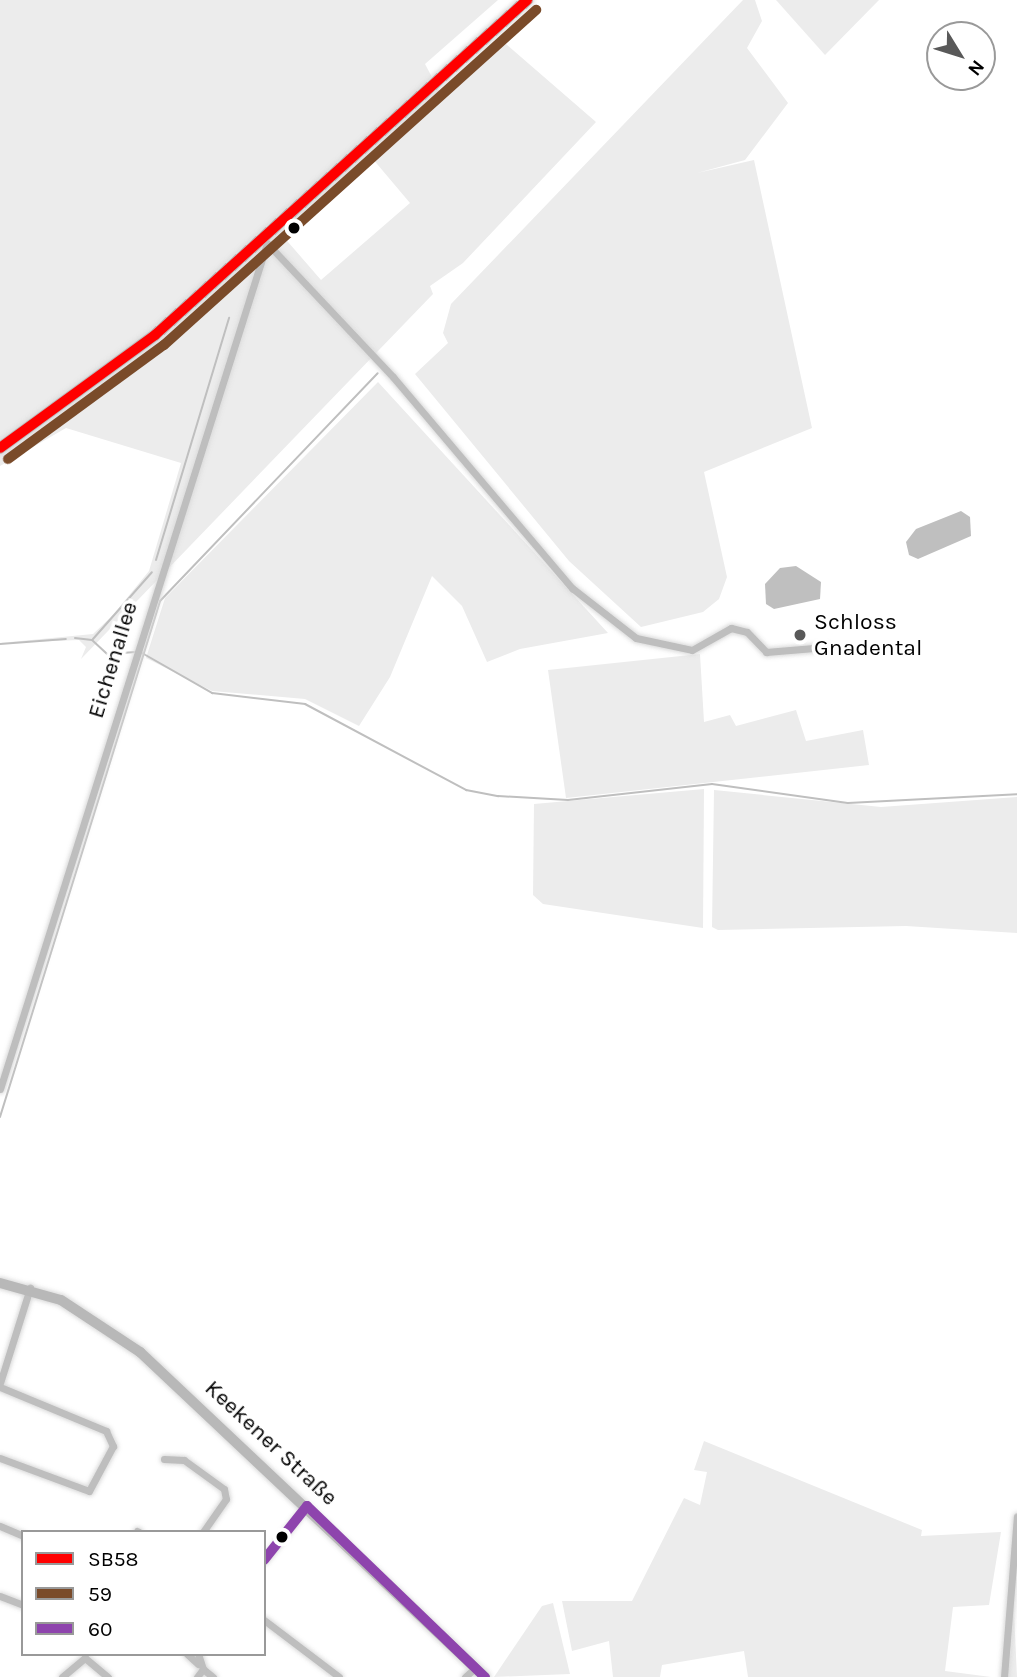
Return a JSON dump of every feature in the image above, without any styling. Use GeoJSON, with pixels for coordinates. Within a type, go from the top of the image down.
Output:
{"type":"FeatureCollection","features":[{"type":"Feature","properties":{"kind":"main road"},"geometry":{"type":"LineString","coordinates":[[0,448],[129,356],[265,242],[527,0]]}},
{"type":"Feature","properties":{"kind":"main road","name":"Keekener Straße"},"geometry":{"type":"LineString","coordinates":[[0,1283],[30,1288],[87,1314],[140,1352],[307,1506],[485,1677]]}},
{"type":"Feature","properties":{"kind":"street"},"geometry":{"type":"LineString","coordinates":[[265,242],[386,369],[572,588],[636,638],[692,650],[731,628],[747,632],[766,652],[826,647]]}},
{"type":"Feature","properties":{"kind":"street","name":"Eichenallee"},"geometry":{"type":"LineString","coordinates":[[0,1089],[265,242]]}},
{"type":"Feature","properties":{"kind":"street"},"geometry":{"type":"LineString","coordinates":[[0,1458],[89,1491],[113,1446],[102,1429],[0,1385],[30,1288]]}},
{"type":"Feature","properties":{"kind":"street"},"geometry":{"type":"LineString","coordinates":[[164,1459],[184,1460],[224,1489],[226,1499],[204,1530]]}},
{"type":"Feature","properties":{"kind":"street"},"geometry":{"type":"LineString","coordinates":[[266,1557],[307,1506]]}},
{"type":"Feature","properties":{"kind":"street"},"geometry":{"type":"LineString","coordinates":[[1004,1677],[1017,1517]]}},
{"type":"Feature","properties":{"kind":"street"},"geometry":{"type":"LineString","coordinates":[[0,1526],[21,1535]]}},
{"type":"Feature","properties":{"kind":"street"},"geometry":{"type":"LineString","coordinates":[[0,1596],[21,1604]]}},
{"type":"Feature","properties":{"kind":"street"},"geometry":{"type":"LineString","coordinates":[[266,1622],[340,1677]]}},
{"type":"Feature","properties":{"kind":"street"},"geometry":{"type":"LineString","coordinates":[[189,1656],[213,1677]]}},
{"type":"Feature","properties":{"kind":"street"},"geometry":{"type":"LineString","coordinates":[[197,1677],[201,1666],[198,1656]]}},
{"type":"Feature","properties":{"kind":"street"},"geometry":{"type":"LineString","coordinates":[[62,1677],[85,1658],[108,1677]]}},
{"type":"Feature","properties":{"kind":"street"},"geometry":{"type":"LineString","coordinates":[[465,1677],[476,1667]]}},
{"type":"Feature","properties":{"kind":"shaded area"},"geometry":{"type":"Polygon","coordinates":[[[0,0],[498,0],[425,64],[442,96],[506,44],[596,122],[463,263],[430,286],[433,294],[81,659],[86,647],[79,640],[0,643],[93,634],[113,615],[149,571],[181,463],[66,428],[0,466],[0,0]],[[372,158],[282,235],[321,280],[410,203],[372,158]]]}},
{"type":"Feature","properties":{"kind":"shaded area"},"geometry":{"type":"Polygon","coordinates":[[[743,0],[755,0],[762,21],[747,48],[788,103],[745,160],[697,173],[754,160],[812,428],[704,472],[727,577],[719,599],[703,612],[641,627],[569,561],[415,374],[448,343],[443,333],[451,304],[743,0]]]}},
{"type":"Feature","properties":{"kind":"shaded area"},"geometry":{"type":"Polygon","coordinates":[[[776,0],[879,0],[825,55],[776,0]]]}},
{"type":"Feature","properties":{"kind":"shaded area"},"geometry":{"type":"Polygon","coordinates":[[[378,382],[608,633],[520,649],[487,662],[462,606],[432,576],[390,677],[359,726],[305,699],[212,691],[146,658],[165,598],[378,382]]]}},
{"type":"Feature","properties":{"kind":"shaded area"},"geometry":{"type":"Polygon","coordinates":[[[961,511],[970,517],[971,536],[918,559],[909,555],[906,542],[916,529],[961,511]]]}},
{"type":"Feature","properties":{"kind":"shaded area"},"geometry":{"type":"Polygon","coordinates":[[[796,566],[821,582],[820,599],[774,609],[766,604],[765,584],[780,568],[796,566]]]}},
{"type":"Feature","properties":{"kind":"shaded area"},"geometry":{"type":"Polygon","coordinates":[[[700,654],[704,722],[730,715],[736,726],[796,710],[806,741],[863,730],[869,765],[566,798],[548,670],[700,654]]]}},
{"type":"Feature","properties":{"kind":"shaded area"},"geometry":{"type":"Polygon","coordinates":[[[704,789],[703,928],[543,904],[533,895],[534,804],[704,789]]]}},
{"type":"Feature","properties":{"kind":"shaded area"},"geometry":{"type":"Polygon","coordinates":[[[714,790],[881,807],[1017,797],[1017,933],[906,926],[718,930],[712,927],[714,790]]]}},
{"type":"Feature","properties":{"kind":"shaded area"},"geometry":{"type":"Polygon","coordinates":[[[704,1441],[922,1530],[921,1536],[1001,1532],[989,1605],[953,1607],[945,1671],[991,1677],[748,1677],[744,1651],[662,1665],[660,1677],[613,1677],[609,1641],[572,1651],[562,1601],[632,1601],[684,1498],[700,1505],[707,1472],[694,1470],[704,1441]]]}},
{"type":"Feature","properties":{"kind":"shaded area"},"geometry":{"type":"Polygon","coordinates":[[[1013,1591],[1017,1677],[1007,1677],[1011,1650],[1013,1591]]]}},
{"type":"Feature","properties":{"kind":"shaded area"},"geometry":{"type":"Polygon","coordinates":[[[553,1603],[570,1674],[494,1677],[542,1606],[553,1603]]]}},
{"type":"Feature","properties":{"kind":"waterway"},"geometry":{"type":"LineString","coordinates":[[156,560],[229,318]]}},
{"type":"Feature","properties":{"kind":"waterway"},"geometry":{"type":"LineString","coordinates":[[0,1117],[160,601],[378,373]]}},
{"type":"Feature","properties":{"kind":"waterway"},"geometry":{"type":"LineString","coordinates":[[93,639],[152,572]]}},
{"type":"Feature","properties":{"kind":"waterway"},"geometry":{"type":"LineString","coordinates":[[75,638],[92,640],[107,654],[136,652]]}},
{"type":"Feature","properties":{"kind":"waterway"},"geometry":{"type":"LineString","coordinates":[[0,644],[66,639]]}},
{"type":"Feature","properties":{"kind":"waterway"},"geometry":{"type":"LineString","coordinates":[[142,653],[212,693],[305,704],[466,790],[498,796],[568,800],[712,784],[848,803],[1017,794]]}},
{"type":"Feature","properties":{"kind":"transit line","name":"SB58"},"geometry":{"type":"LineString","coordinates":[[0,448],[155,335],[527,0]]}},
{"type":"Feature","properties":{"kind":"transit line","name":"59"},"geometry":{"type":"LineString","coordinates":[[8,459],[164,345],[536,10]]}},
{"type":"Feature","properties":{"kind":"transit line","name":"60"},"geometry":{"type":"LineString","coordinates":[[307,1506],[485,1677]]}},
{"type":"Feature","properties":{"kind":"transit line","name":"60"},"geometry":{"type":"LineString","coordinates":[[266,1557],[307,1506]]}},
{"type":"Feature","properties":{"kind":"place","name":"Schloss Gnadental"},"geometry":{"type":"Point","coordinates":[800,635]}}]}
